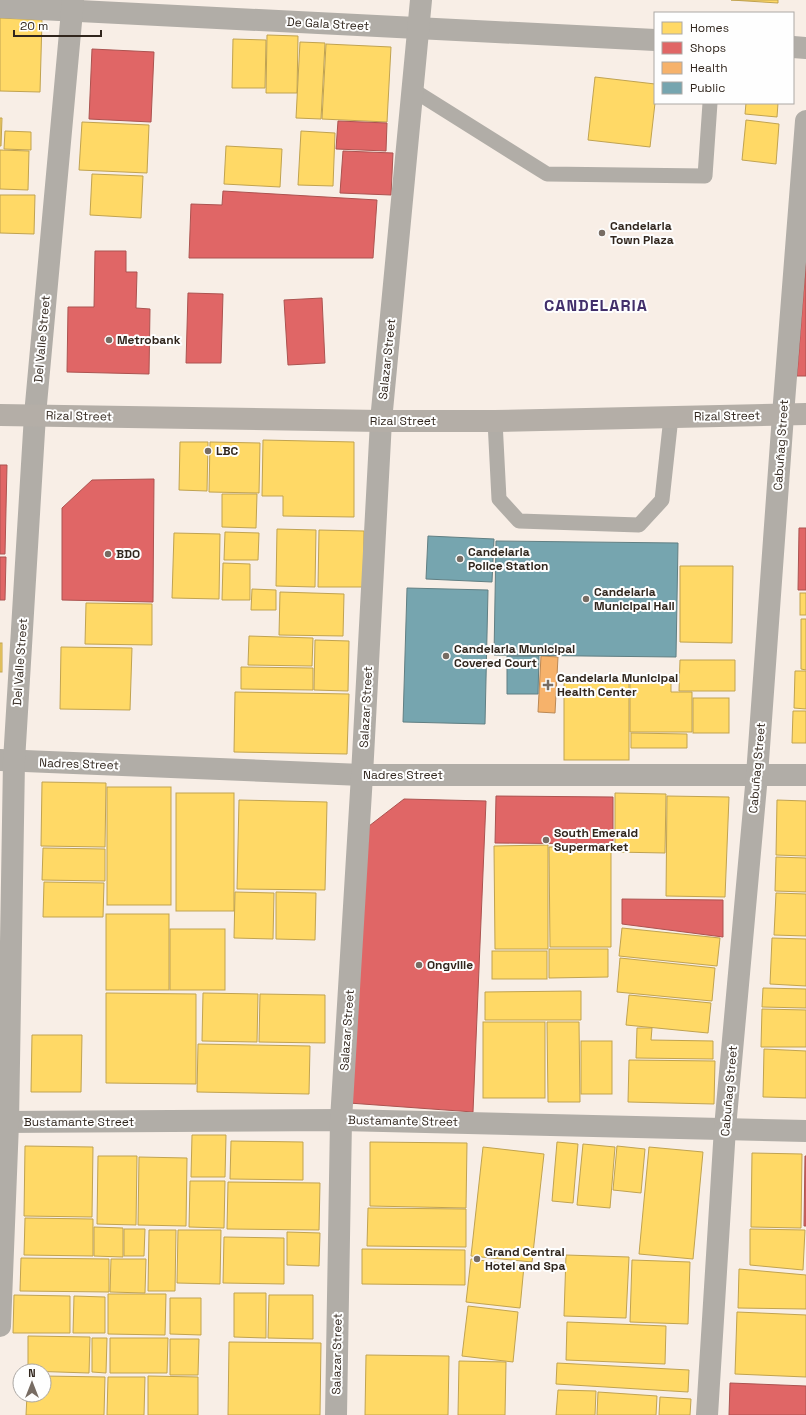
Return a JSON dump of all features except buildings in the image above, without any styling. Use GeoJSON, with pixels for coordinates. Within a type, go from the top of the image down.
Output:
{"type":"FeatureCollection","features":[{"type":"Feature","properties":{"kind":"main road","name":"Rizal Street"},"geometry":{"type":"LineString","coordinates":[[0,415],[381,421],[495,421],[806,414]]}},
{"type":"Feature","properties":{"kind":"street","name":"Salazar Street"},"geometry":{"type":"LineString","coordinates":[[336,1415],[341,1120],[362,775],[381,421],[421,0]]}},
{"type":"Feature","properties":{"kind":"street","name":"De Gala Street"},"geometry":{"type":"LineString","coordinates":[[0,7],[73,5],[418,28],[654,40]]}},
{"type":"Feature","properties":{"kind":"street","name":"Del Valle Street"},"geometry":{"type":"LineString","coordinates":[[0,1326],[4,1123],[7,761],[35,416],[73,5]]}},
{"type":"Feature","properties":{"kind":"street"},"geometry":{"type":"LineString","coordinates":[[794,48],[806,48]]}},
{"type":"Feature","properties":{"kind":"street","name":"Cabuñag Street"},"geometry":{"type":"LineString","coordinates":[[707,1415],[725,1128],[757,775],[806,121]]}},
{"type":"Feature","properties":{"kind":"street","name":"Nadres Street"},"geometry":{"type":"LineString","coordinates":[[7,761],[362,775],[806,775]]}},
{"type":"Feature","properties":{"kind":"street","name":"Bustamante Street"},"geometry":{"type":"LineString","coordinates":[[4,1123],[341,1120],[806,1131]]}},
{"type":"Feature","properties":{"kind":"lane"},"geometry":{"type":"LineString","coordinates":[[413,90],[547,174],[704,176],[710,104]]}},
{"type":"Feature","properties":{"kind":"lane"},"geometry":{"type":"LineString","coordinates":[[495,421],[499,499],[519,522],[639,525],[662,500],[671,417]]}},
{"type":"Feature","properties":{"kind":"place","name":"Candelaria Town Plaza"},"geometry":{"type":"Point","coordinates":[602,233]}},
{"type":"Feature","properties":{"kind":"place","name":"Metrobank"},"geometry":{"type":"Point","coordinates":[109,340]}},
{"type":"Feature","properties":{"kind":"place","name":"LBC"},"geometry":{"type":"Point","coordinates":[208,451]}},
{"type":"Feature","properties":{"kind":"place","name":"BDO"},"geometry":{"type":"Point","coordinates":[108,554]}},
{"type":"Feature","properties":{"kind":"place","name":"Candelaria Police Station"},"geometry":{"type":"Point","coordinates":[460,559]}},
{"type":"Feature","properties":{"kind":"place","name":"Candelaria Municipal Hall"},"geometry":{"type":"Point","coordinates":[586,599]}},
{"type":"Feature","properties":{"kind":"place","name":"Candelaria Municipal Covered Court"},"geometry":{"type":"Point","coordinates":[446,656]}},
{"type":"Feature","properties":{"kind":"place","name":"Candelaria Municipal Health Center"},"geometry":{"type":"Point","coordinates":[548,685]}},
{"type":"Feature","properties":{"kind":"place","name":"South Emerald Supermarket"},"geometry":{"type":"Point","coordinates":[546,840]}},
{"type":"Feature","properties":{"kind":"place","name":"Ongville"},"geometry":{"type":"Point","coordinates":[419,965]}},
{"type":"Feature","properties":{"kind":"place","name":"Grand Central Hotel and Spa"},"geometry":{"type":"Point","coordinates":[477,1259]}},
{"type":"Feature","properties":{"kind":"district","name":"CANDELARIA"},"geometry":{"type":"Point","coordinates":[596,305]}}]}
